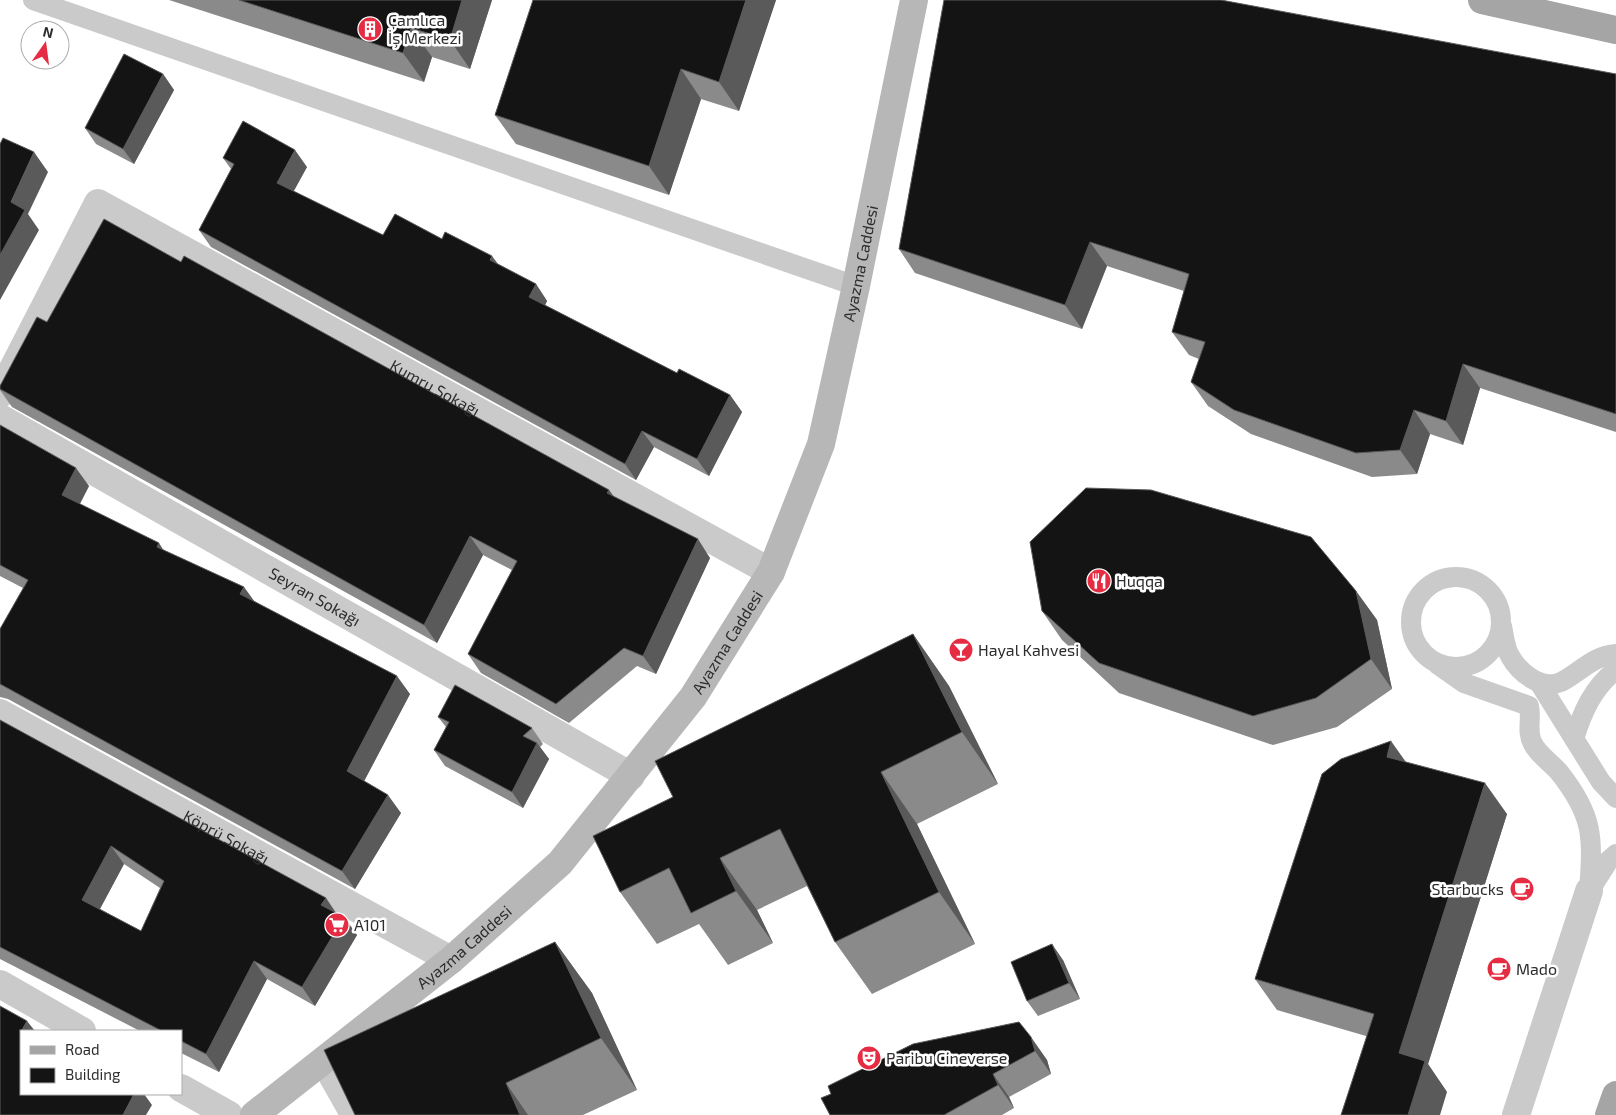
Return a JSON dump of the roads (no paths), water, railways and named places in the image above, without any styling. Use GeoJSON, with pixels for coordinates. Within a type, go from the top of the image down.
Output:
{"type":"FeatureCollection","features":[{"type":"Feature","properties":{"kind":"main road"},"geometry":{"type":"LineString","coordinates":[[1482,0],[1616,30]]}},
{"type":"Feature","properties":{"kind":"main road"},"geometry":{"type":"LineString","coordinates":[[1610,1115],[1616,1095]]}},
{"type":"Feature","properties":{"kind":"street","name":"Ayazma Caddesi"},"geometry":{"type":"LineString","coordinates":[[254,1115],[451,960],[560,863],[693,697],[771,572],[820,444],[856,286],[914,0]]}},
{"type":"Feature","properties":{"kind":"street","name":"Kumru Sokağı"},"geometry":{"type":"LineString","coordinates":[[0,394],[98,204],[771,572]]}},
{"type":"Feature","properties":{"kind":"street","name":"Seyran Sokağı"},"geometry":{"type":"LineString","coordinates":[[0,418],[631,776]]}},
{"type":"Feature","properties":{"kind":"street","name":"Köprü Sokağı"},"geometry":{"type":"LineString","coordinates":[[0,713],[451,960]]}},
{"type":"Feature","properties":{"kind":"street"},"geometry":{"type":"LineString","coordinates":[[1516,1115],[1589,891]]}},
{"type":"Feature","properties":{"kind":"street"},"geometry":{"type":"LineString","coordinates":[[0,984],[80,1030]]}},
{"type":"Feature","properties":{"kind":"street"},"geometry":{"type":"LineString","coordinates":[[182,1089],[229,1115]]}},
{"type":"Feature","properties":{"kind":"lane"},"geometry":{"type":"LineString","coordinates":[[33,0],[856,286]]}},
{"type":"Feature","properties":{"kind":"lane"},"geometry":{"type":"LineString","coordinates":[[1589,891],[1592,851],[1584,807],[1556,768],[1533,745],[1528,730],[1532,717],[1529,706],[1464,683],[1425,656],[1416,644],[1411,631],[1410,616],[1414,602],[1424,590],[1437,581],[1452,576],[1468,578],[1482,585],[1494,596],[1500,610],[1509,655],[1524,673],[1540,684],[1600,782],[1616,798]]}},
{"type":"Feature","properties":{"kind":"lane"},"geometry":{"type":"LineString","coordinates":[[1437,664],[1451,668],[1465,667],[1479,662],[1491,652],[1498,640],[1502,626]]}},
{"type":"Feature","properties":{"kind":"lane"},"geometry":{"type":"LineString","coordinates":[[1540,684],[1560,682],[1595,660],[1616,654]]}},
{"type":"Feature","properties":{"kind":"lane"},"geometry":{"type":"LineString","coordinates":[[1574,739],[1586,706],[1594,693],[1616,670]]}},
{"type":"Feature","properties":{"kind":"lane"},"geometry":{"type":"LineString","coordinates":[[1589,891],[1609,860],[1616,854]]}},
{"type":"Feature","properties":{"kind":"lane"},"geometry":{"type":"LineString","coordinates":[[320,1062],[350,1115]]}},
{"type":"Feature","properties":{"kind":"place","name":"Çamlıca İş Merkezi"},"geometry":{"type":"Point","coordinates":[370,29]}},
{"type":"Feature","properties":{"kind":"place","name":"Huqqa"},"geometry":{"type":"Point","coordinates":[1099,581]}},
{"type":"Feature","properties":{"kind":"place","name":"Hayal Kahvesi"},"geometry":{"type":"Point","coordinates":[961,650]}},
{"type":"Feature","properties":{"kind":"place","name":"Starbucks"},"geometry":{"type":"Point","coordinates":[1522,889]}},
{"type":"Feature","properties":{"kind":"place","name":"A101"},"geometry":{"type":"Point","coordinates":[337,925]}},
{"type":"Feature","properties":{"kind":"place","name":"Mado"},"geometry":{"type":"Point","coordinates":[1499,969]}},
{"type":"Feature","properties":{"kind":"place","name":"Paribu Cineverse"},"geometry":{"type":"Point","coordinates":[869,1058]}}]}
